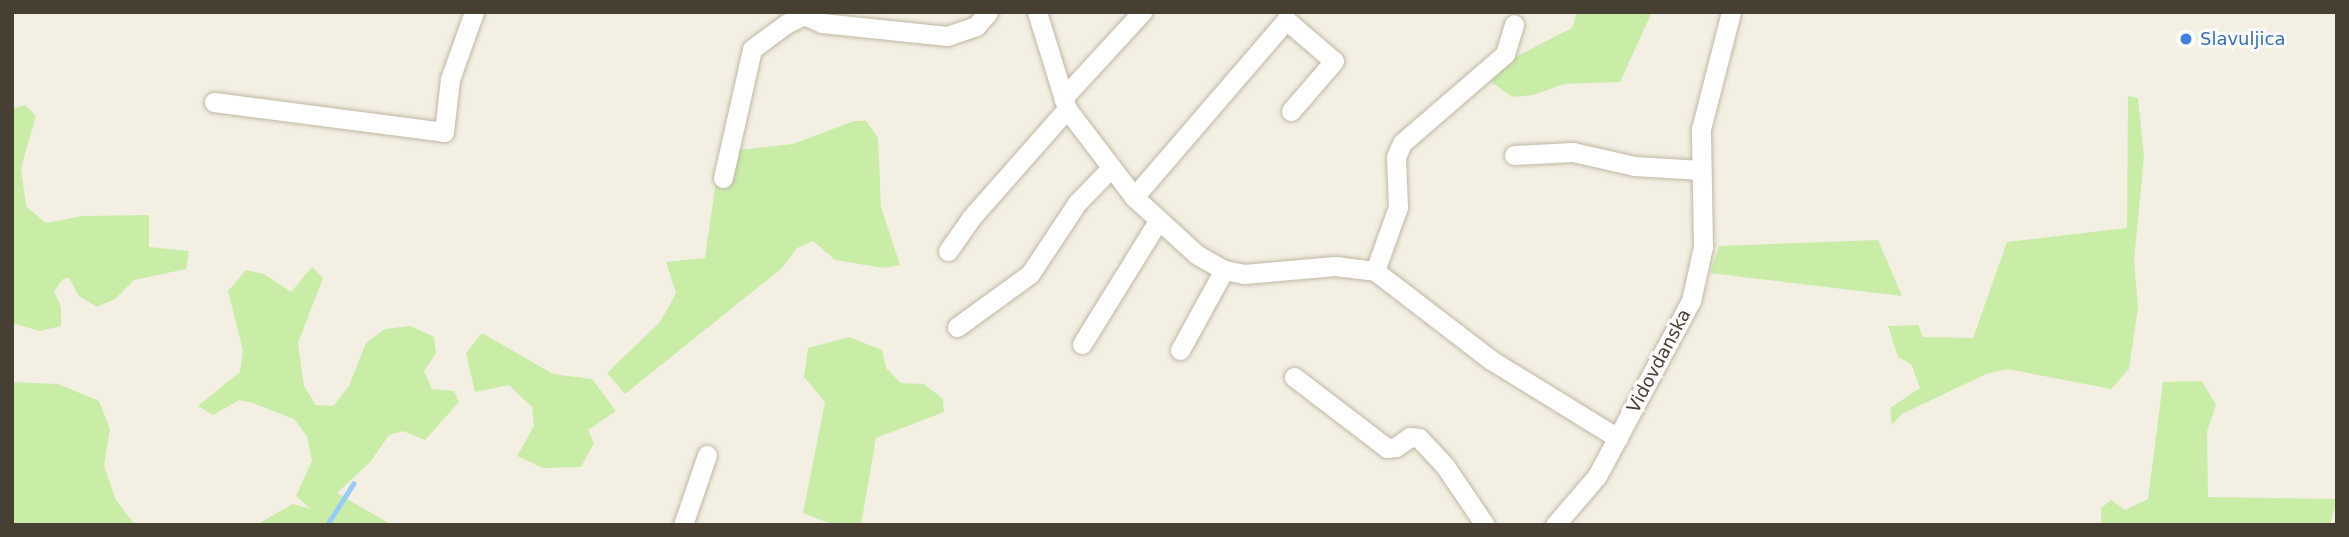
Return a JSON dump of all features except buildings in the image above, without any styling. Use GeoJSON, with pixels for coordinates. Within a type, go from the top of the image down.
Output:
{"type":"FeatureCollection","features":[{"type":"Feature","properties":{"kind":"street"},"geometry":{"type":"LineString","coordinates":[[214,102],[444,132],[450,79],[474,12]]}},
{"type":"Feature","properties":{"kind":"street"},"geometry":{"type":"LineString","coordinates":[[723,178],[752,49],[803,14],[822,23],[947,36],[976,26],[988,12]]}},
{"type":"Feature","properties":{"kind":"street"},"geometry":{"type":"LineString","coordinates":[[1037,12],[1065,104],[1110,169],[1134,197],[1196,254],[1224,270],[1264,275],[1335,267],[1375,271],[1490,360],[1618,438]]}},
{"type":"Feature","properties":{"kind":"street"},"geometry":{"type":"LineString","coordinates":[[948,251],[970,219],[1142,12]]}},
{"type":"Feature","properties":{"kind":"street","name":"Vidovdanska"},"geometry":{"type":"LineString","coordinates":[[1555,525],[1582,498],[1618,438],[1691,302],[1703,247],[1701,170],[1706,98],[1731,12]]}},
{"type":"Feature","properties":{"kind":"street"},"geometry":{"type":"LineString","coordinates":[[1134,197],[1286,20],[1334,61],[1291,111]]}},
{"type":"Feature","properties":{"kind":"street"},"geometry":{"type":"LineString","coordinates":[[1375,271],[1398,207],[1396,157],[1402,143],[1505,54],[1514,24]]}},
{"type":"Feature","properties":{"kind":"street"},"geometry":{"type":"LineString","coordinates":[[1514,155],[1573,152],[1634,166],[1701,170]]}},
{"type":"Feature","properties":{"kind":"street"},"geometry":{"type":"LineString","coordinates":[[957,327],[1030,274],[1077,203],[1110,169]]}},
{"type":"Feature","properties":{"kind":"street"},"geometry":{"type":"LineString","coordinates":[[1082,344],[1158,221]]}},
{"type":"Feature","properties":{"kind":"street"},"geometry":{"type":"LineString","coordinates":[[1180,350],[1224,270]]}},
{"type":"Feature","properties":{"kind":"street"},"geometry":{"type":"LineString","coordinates":[[1294,377],[1387,448],[1396,447],[1409,437],[1419,438],[1445,466],[1485,525]]}},
{"type":"Feature","properties":{"kind":"street"},"geometry":{"type":"LineString","coordinates":[[683,525],[707,455]]}},
{"type":"Feature","properties":{"kind":"green space"},"geometry":{"type":"Polygon","coordinates":[[[1577,12],[1652,12],[1620,82],[1564,84],[1533,95],[1512,97],[1487,79],[1517,56],[1572,28],[1577,12]]]}},
{"type":"Feature","properties":{"kind":"green space"},"geometry":{"type":"Polygon","coordinates":[[[2128,96],[2138,98],[2144,157],[2134,260],[2138,307],[2129,369],[2111,389],[2008,369],[1986,374],[1902,414],[1892,425],[1890,408],[1920,388],[1911,364],[1898,357],[1888,326],[1918,325],[1923,337],[1973,338],[2007,242],[2127,228],[2128,96]]]}},
{"type":"Feature","properties":{"kind":"green space"},"geometry":{"type":"Polygon","coordinates":[[[25,105],[36,116],[21,168],[26,206],[46,223],[82,216],[149,215],[149,247],[189,251],[186,269],[134,280],[115,299],[97,307],[79,296],[69,278],[63,279],[54,291],[61,307],[61,326],[40,331],[12,323],[12,109],[25,105]]]}},
{"type":"Feature","properties":{"kind":"green space"},"geometry":{"type":"Polygon","coordinates":[[[854,121],[866,121],[878,138],[881,207],[900,265],[883,268],[835,260],[813,241],[797,248],[781,269],[625,394],[607,373],[660,322],[676,293],[666,262],[705,258],[720,152],[793,144],[854,121]]]}},
{"type":"Feature","properties":{"kind":"green space"},"geometry":{"type":"Polygon","coordinates":[[[1878,240],[1902,296],[1710,273],[1719,246],[1878,240]]]}},
{"type":"Feature","properties":{"kind":"green space"},"geometry":{"type":"Polygon","coordinates":[[[312,267],[323,278],[298,343],[304,386],[316,405],[333,406],[349,386],[366,343],[385,329],[410,326],[434,337],[436,353],[424,371],[432,389],[454,391],[459,402],[425,440],[403,431],[389,435],[371,461],[337,493],[392,525],[256,525],[293,504],[311,509],[296,496],[312,461],[307,436],[294,419],[253,403],[239,400],[213,415],[198,406],[240,372],[243,351],[228,291],[246,270],[264,274],[291,292],[312,267]]]}},
{"type":"Feature","properties":{"kind":"green space"},"geometry":{"type":"Polygon","coordinates":[[[482,333],[553,374],[592,379],[616,411],[588,430],[594,443],[581,467],[543,468],[517,456],[534,426],[532,407],[509,385],[475,392],[466,353],[482,333]]]}},
{"type":"Feature","properties":{"kind":"green space"},"geometry":{"type":"Polygon","coordinates":[[[849,337],[882,350],[886,368],[901,383],[924,384],[943,399],[944,412],[876,438],[861,525],[834,525],[803,513],[825,402],[804,377],[808,348],[849,337]]]}},
{"type":"Feature","properties":{"kind":"green space"},"geometry":{"type":"Polygon","coordinates":[[[2202,381],[2216,405],[2207,431],[2208,497],[2337,499],[2330,525],[2101,525],[2101,508],[2111,500],[2125,510],[2148,499],[2163,382],[2202,381]]]}},
{"type":"Feature","properties":{"kind":"green space"},"geometry":{"type":"Polygon","coordinates":[[[12,382],[58,384],[99,401],[110,429],[104,466],[116,500],[135,525],[12,525],[12,382]]]}},
{"type":"Feature","properties":{"kind":"waterway"},"geometry":{"type":"LineString","coordinates":[[327,525],[353,484]]}},
{"type":"Feature","properties":{"kind":"place","name":"Slavuljica"},"geometry":{"type":"Point","coordinates":[2186,39]}}]}
